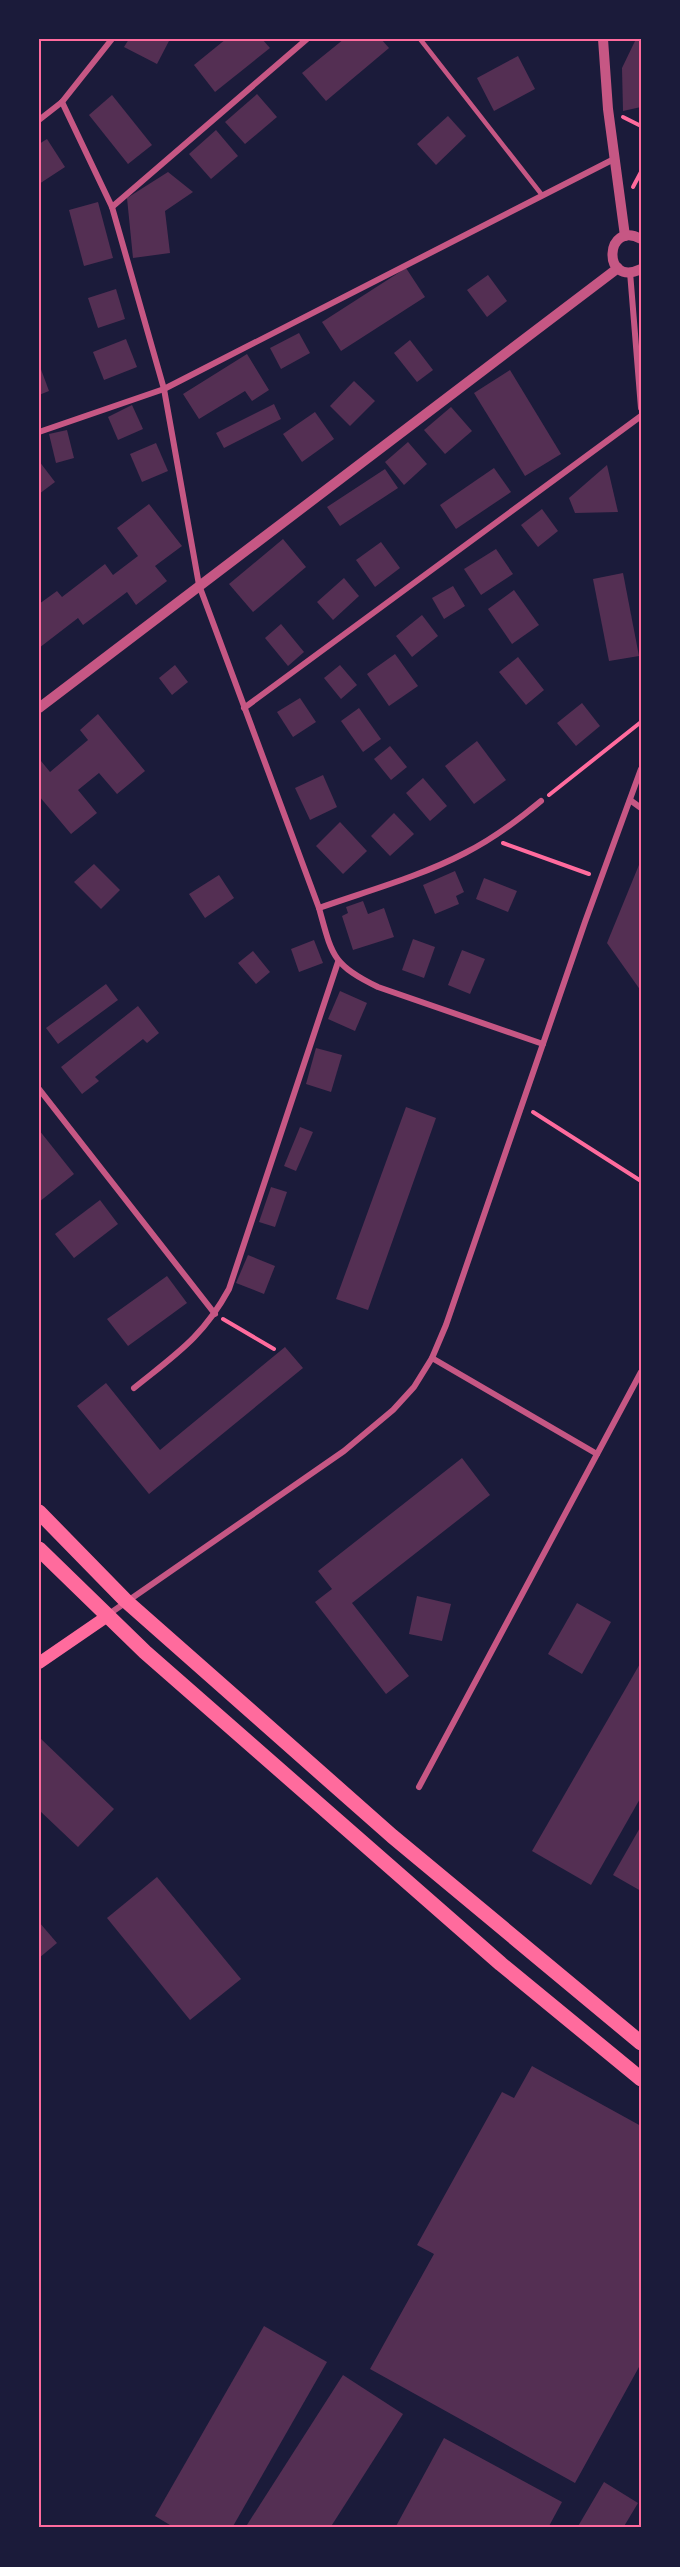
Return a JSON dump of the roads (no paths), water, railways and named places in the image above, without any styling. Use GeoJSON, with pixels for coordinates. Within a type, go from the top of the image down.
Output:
{"type":"FeatureCollection","features":[{"type":"Feature","properties":{"kind":"main road"},"geometry":{"type":"LineString","coordinates":[[39,1512],[126,1601],[392,1836],[641,2043]]}},
{"type":"Feature","properties":{"kind":"main road"},"geometry":{"type":"LineString","coordinates":[[39,1549],[106,1617],[145,1652],[501,1964],[641,2079]]}},
{"type":"Feature","properties":{"kind":"main road"},"geometry":{"type":"LineString","coordinates":[[39,1663],[106,1617]]}},
{"type":"Feature","properties":{"kind":"street"},"geometry":{"type":"LineString","coordinates":[[39,120],[62,102],[112,39]]}},
{"type":"Feature","properties":{"kind":"street"},"geometry":{"type":"LineString","coordinates":[[112,207],[307,39]]}},
{"type":"Feature","properties":{"kind":"street"},"geometry":{"type":"LineString","coordinates":[[603,39],[608,109],[625,236]]}},
{"type":"Feature","properties":{"kind":"street"},"geometry":{"type":"LineString","coordinates":[[62,102],[112,207],[164,388],[199,585],[319,908],[328,943],[338,962],[355,976],[378,987],[543,1044]]}},
{"type":"Feature","properties":{"kind":"street"},"geometry":{"type":"LineString","coordinates":[[39,432],[164,388],[614,159]]}},
{"type":"Feature","properties":{"kind":"street"},"geometry":{"type":"LineString","coordinates":[[641,239],[625,236],[613,248],[612,260],[618,268],[635,271],[641,408]]}},
{"type":"Feature","properties":{"kind":"street"},"geometry":{"type":"LineString","coordinates":[[39,708],[618,268]]}},
{"type":"Feature","properties":{"kind":"street"},"geometry":{"type":"LineString","coordinates":[[244,708],[641,416]]}},
{"type":"Feature","properties":{"kind":"street"},"geometry":{"type":"LineString","coordinates":[[106,1617],[344,1451],[393,1410],[414,1388],[432,1358],[446,1325],[521,1104],[641,769]]}},
{"type":"Feature","properties":{"kind":"street"},"geometry":{"type":"LineString","coordinates":[[630,800],[641,808]]}},
{"type":"Feature","properties":{"kind":"street"},"geometry":{"type":"LineString","coordinates":[[319,908],[421,872],[464,854],[491,839],[541,801]]}},
{"type":"Feature","properties":{"kind":"street"},"geometry":{"type":"LineString","coordinates":[[134,1388],[191,1343],[215,1314],[229,1288],[338,962]]}},
{"type":"Feature","properties":{"kind":"street"},"geometry":{"type":"LineString","coordinates":[[39,1089],[215,1314]]}},
{"type":"Feature","properties":{"kind":"street"},"geometry":{"type":"LineString","coordinates":[[432,1358],[597,1454]]}},
{"type":"Feature","properties":{"kind":"street"},"geometry":{"type":"LineString","coordinates":[[419,1787],[641,1372]]}},
{"type":"Feature","properties":{"kind":"lane"},"geometry":{"type":"LineString","coordinates":[[420,39],[542,195]]}}]}
